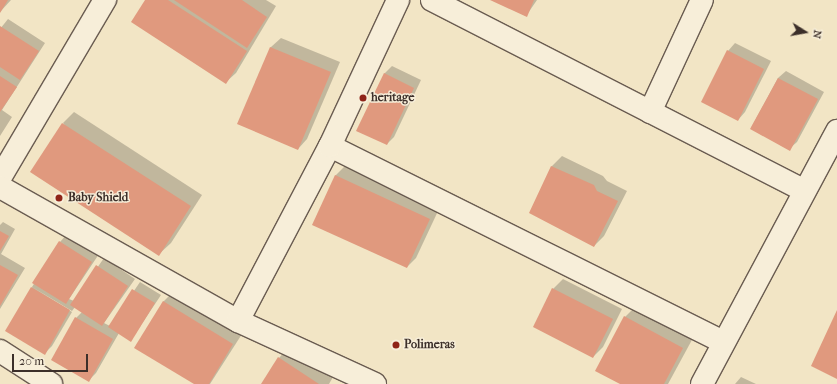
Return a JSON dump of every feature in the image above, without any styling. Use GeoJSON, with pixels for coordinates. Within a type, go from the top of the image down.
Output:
{"type":"FeatureCollection","features":[{"type":"Feature","properties":{"kind":"street"},"geometry":{"type":"LineString","coordinates":[[0,178],[105,0]]}},
{"type":"Feature","properties":{"kind":"street"},"geometry":{"type":"LineString","coordinates":[[238,321],[330,146],[398,0]]}},
{"type":"Feature","properties":{"kind":"street"},"geometry":{"type":"LineString","coordinates":[[432,0],[804,190]]}},
{"type":"Feature","properties":{"kind":"street"},"geometry":{"type":"LineString","coordinates":[[650,112],[702,0]]}},
{"type":"Feature","properties":{"kind":"street"},"geometry":{"type":"LineString","coordinates":[[702,384],[804,190],[837,131]]}},
{"type":"Feature","properties":{"kind":"street"},"geometry":{"type":"LineString","coordinates":[[330,146],[723,342]]}},
{"type":"Feature","properties":{"kind":"street"},"geometry":{"type":"LineString","coordinates":[[0,187],[238,321],[375,384]]}},
{"type":"Feature","properties":{"kind":"street"},"geometry":{"type":"LineString","coordinates":[[0,351],[51,384]]}},
{"type":"Feature","properties":{"kind":"building"},"geometry":{"type":"Polygon","coordinates":[[[0,0],[8,0],[0,13],[0,0]]]}},
{"type":"Feature","properties":{"kind":"building"},"geometry":{"type":"Polygon","coordinates":[[[145,0],[168,0],[247,51],[226,84],[131,22],[145,0]]]}},
{"type":"Feature","properties":{"kind":"building"},"geometry":{"type":"Polygon","coordinates":[[[174,0],[242,0],[267,17],[247,48],[174,0]]]}},
{"type":"Feature","properties":{"kind":"building"},"geometry":{"type":"Polygon","coordinates":[[[490,0],[534,0],[527,17],[490,0]]]}},
{"type":"Feature","properties":{"kind":"building"},"geometry":{"type":"Polygon","coordinates":[[[0,26],[39,51],[20,80],[0,67],[0,26]]]}},
{"type":"Feature","properties":{"kind":"building"},"geometry":{"type":"Polygon","coordinates":[[[270,47],[331,72],[298,150],[237,124],[270,47]]]}},
{"type":"Feature","properties":{"kind":"building"},"geometry":{"type":"Polygon","coordinates":[[[727,50],[764,69],[738,121],[701,102],[727,50]]]}},
{"type":"Feature","properties":{"kind":"building"},"geometry":{"type":"Polygon","coordinates":[[[384,73],[414,88],[387,145],[356,131],[384,73]]]}},
{"type":"Feature","properties":{"kind":"building"},"geometry":{"type":"Polygon","coordinates":[[[0,76],[17,87],[0,112],[0,76]]]}},
{"type":"Feature","properties":{"kind":"building"},"geometry":{"type":"Polygon","coordinates":[[[778,78],[818,99],[790,151],[750,129],[778,78]]]}},
{"type":"Feature","properties":{"kind":"building"},"geometry":{"type":"Polygon","coordinates":[[[62,123],[191,206],[159,256],[30,172],[62,123]]]}},
{"type":"Feature","properties":{"kind":"building"},"geometry":{"type":"Polygon","coordinates":[[[551,166],[594,185],[597,191],[618,201],[594,247],[529,213],[551,166]]]}},
{"type":"Feature","properties":{"kind":"building"},"geometry":{"type":"Polygon","coordinates":[[[335,175],[430,219],[407,268],[312,225],[335,175]]]}},
{"type":"Feature","properties":{"kind":"building"},"geometry":{"type":"Polygon","coordinates":[[[0,231],[9,236],[0,251],[0,231]]]}},
{"type":"Feature","properties":{"kind":"building"},"geometry":{"type":"Polygon","coordinates":[[[59,241],[92,262],[66,304],[32,283],[59,241]]]}},
{"type":"Feature","properties":{"kind":"building"},"geometry":{"type":"Polygon","coordinates":[[[0,265],[18,275],[0,306],[0,265]]]}},
{"type":"Feature","properties":{"kind":"building"},"geometry":{"type":"Polygon","coordinates":[[[96,265],[128,286],[102,326],[70,305],[96,265]]]}},
{"type":"Feature","properties":{"kind":"building"},"geometry":{"type":"Polygon","coordinates":[[[31,287],[70,310],[45,355],[5,331],[31,287]]]}},
{"type":"Feature","properties":{"kind":"building"},"geometry":{"type":"Polygon","coordinates":[[[552,288],[613,319],[593,358],[533,327],[552,288]]]}},
{"type":"Feature","properties":{"kind":"building"},"geometry":{"type":"Polygon","coordinates":[[[132,289],[155,303],[131,342],[108,327],[132,289]]]}},
{"type":"Feature","properties":{"kind":"building"},"geometry":{"type":"Polygon","coordinates":[[[163,301],[233,344],[209,384],[194,384],[134,348],[163,301]]]}},
{"type":"Feature","properties":{"kind":"building"},"geometry":{"type":"Polygon","coordinates":[[[837,310],[837,379],[811,366],[837,310]]]}},
{"type":"Feature","properties":{"kind":"building"},"geometry":{"type":"Polygon","coordinates":[[[624,316],[683,348],[664,384],[620,384],[595,371],[624,316]]]}},
{"type":"Feature","properties":{"kind":"building"},"geometry":{"type":"Polygon","coordinates":[[[75,317],[113,339],[89,382],[51,360],[75,317]]]}},
{"type":"Feature","properties":{"kind":"building"},"geometry":{"type":"Polygon","coordinates":[[[278,357],[319,384],[261,384],[278,357]]]}},
{"type":"Feature","properties":{"kind":"place","name":"heritage"},"geometry":{"type":"Point","coordinates":[363,98]}},
{"type":"Feature","properties":{"kind":"place","name":"Baby Shield"},"geometry":{"type":"Point","coordinates":[59,198]}},
{"type":"Feature","properties":{"kind":"place","name":"Polimeras"},"geometry":{"type":"Point","coordinates":[396,345]}}]}
